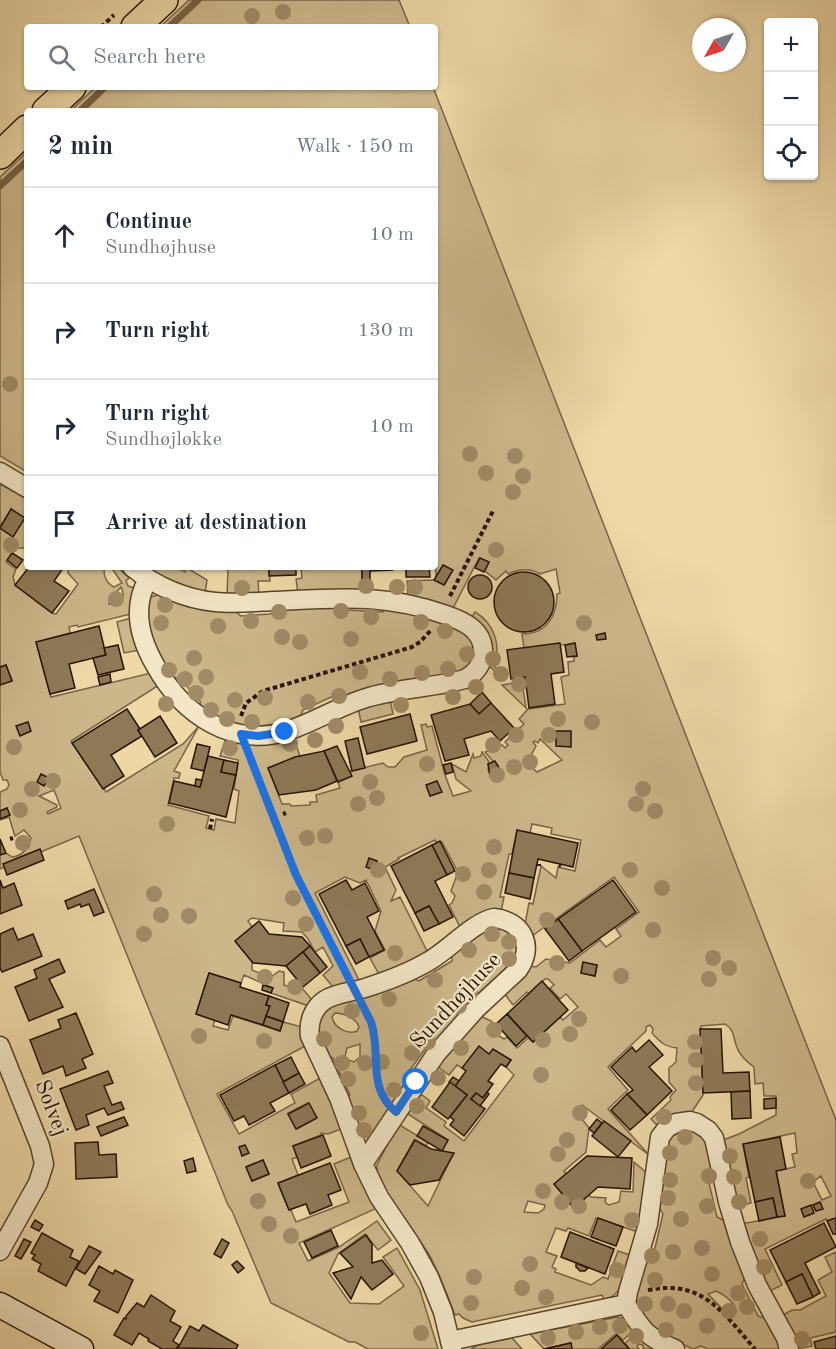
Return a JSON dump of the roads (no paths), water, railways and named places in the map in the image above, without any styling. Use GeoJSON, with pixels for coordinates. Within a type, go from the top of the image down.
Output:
{"type":"FeatureCollection","features":[{"type":"Feature","properties":{"kind":"main road"},"geometry":{"type":"LineString","coordinates":[[138,24],[164,0]]}},
{"type":"Feature","properties":{"kind":"main road"},"geometry":{"type":"LineString","coordinates":[[49,108],[69,90]]}},
{"type":"Feature","properties":{"kind":"main road"},"geometry":{"type":"LineString","coordinates":[[0,155],[24,132]]}},
{"type":"Feature","properties":{"kind":"street"},"geometry":{"type":"LineString","coordinates":[[0,472],[24,486]]}},
{"type":"Feature","properties":{"kind":"street"},"geometry":{"type":"LineString","coordinates":[[136,570],[148,579],[177,592],[214,602],[360,597],[405,603],[441,613],[470,626],[481,640],[483,655],[480,665],[471,676],[457,681],[396,690],[365,698],[285,732],[258,736],[241,734],[219,728],[197,716],[175,695],[157,670],[142,636],[138,611],[139,596],[148,579]]}},
{"type":"Feature","properties":{"kind":"street","name":"Sundhøjhuse"},"geometry":{"type":"LineString","coordinates":[[363,1164],[396,1112],[444,1045],[518,970],[525,959],[526,940],[521,931],[512,924],[501,919],[490,919],[479,924],[446,950],[420,966],[391,979],[332,996],[323,1001],[313,1013],[309,1032],[312,1042],[339,1098],[363,1164],[379,1197],[410,1243],[429,1277],[451,1345],[627,1298]]}},
{"type":"Feature","properties":{"kind":"street","name":"Solvej"},"geometry":{"type":"LineString","coordinates":[[0,1046],[37,1136],[44,1164],[38,1184],[0,1251]]}},
{"type":"Feature","properties":{"kind":"street"},"geometry":{"type":"LineString","coordinates":[[675,1349],[657,1341],[645,1332],[627,1298],[648,1224],[660,1137],[676,1123],[690,1121],[708,1130],[714,1138],[728,1203],[740,1242],[757,1285],[786,1338],[789,1349]]}},
{"type":"Feature","properties":{"kind":"street"},"geometry":{"type":"LineString","coordinates":[[0,1305],[81,1349]]}},
{"type":"Feature","properties":{"kind":"waterway"},"geometry":{"type":"LineString","coordinates":[[172,24],[198,0]]}},
{"type":"Feature","properties":{"kind":"waterway"},"geometry":{"type":"LineString","coordinates":[[83,108],[102,90]]}},
{"type":"Feature","properties":{"kind":"waterway"},"geometry":{"type":"LineString","coordinates":[[0,186],[24,164]]}}]}
